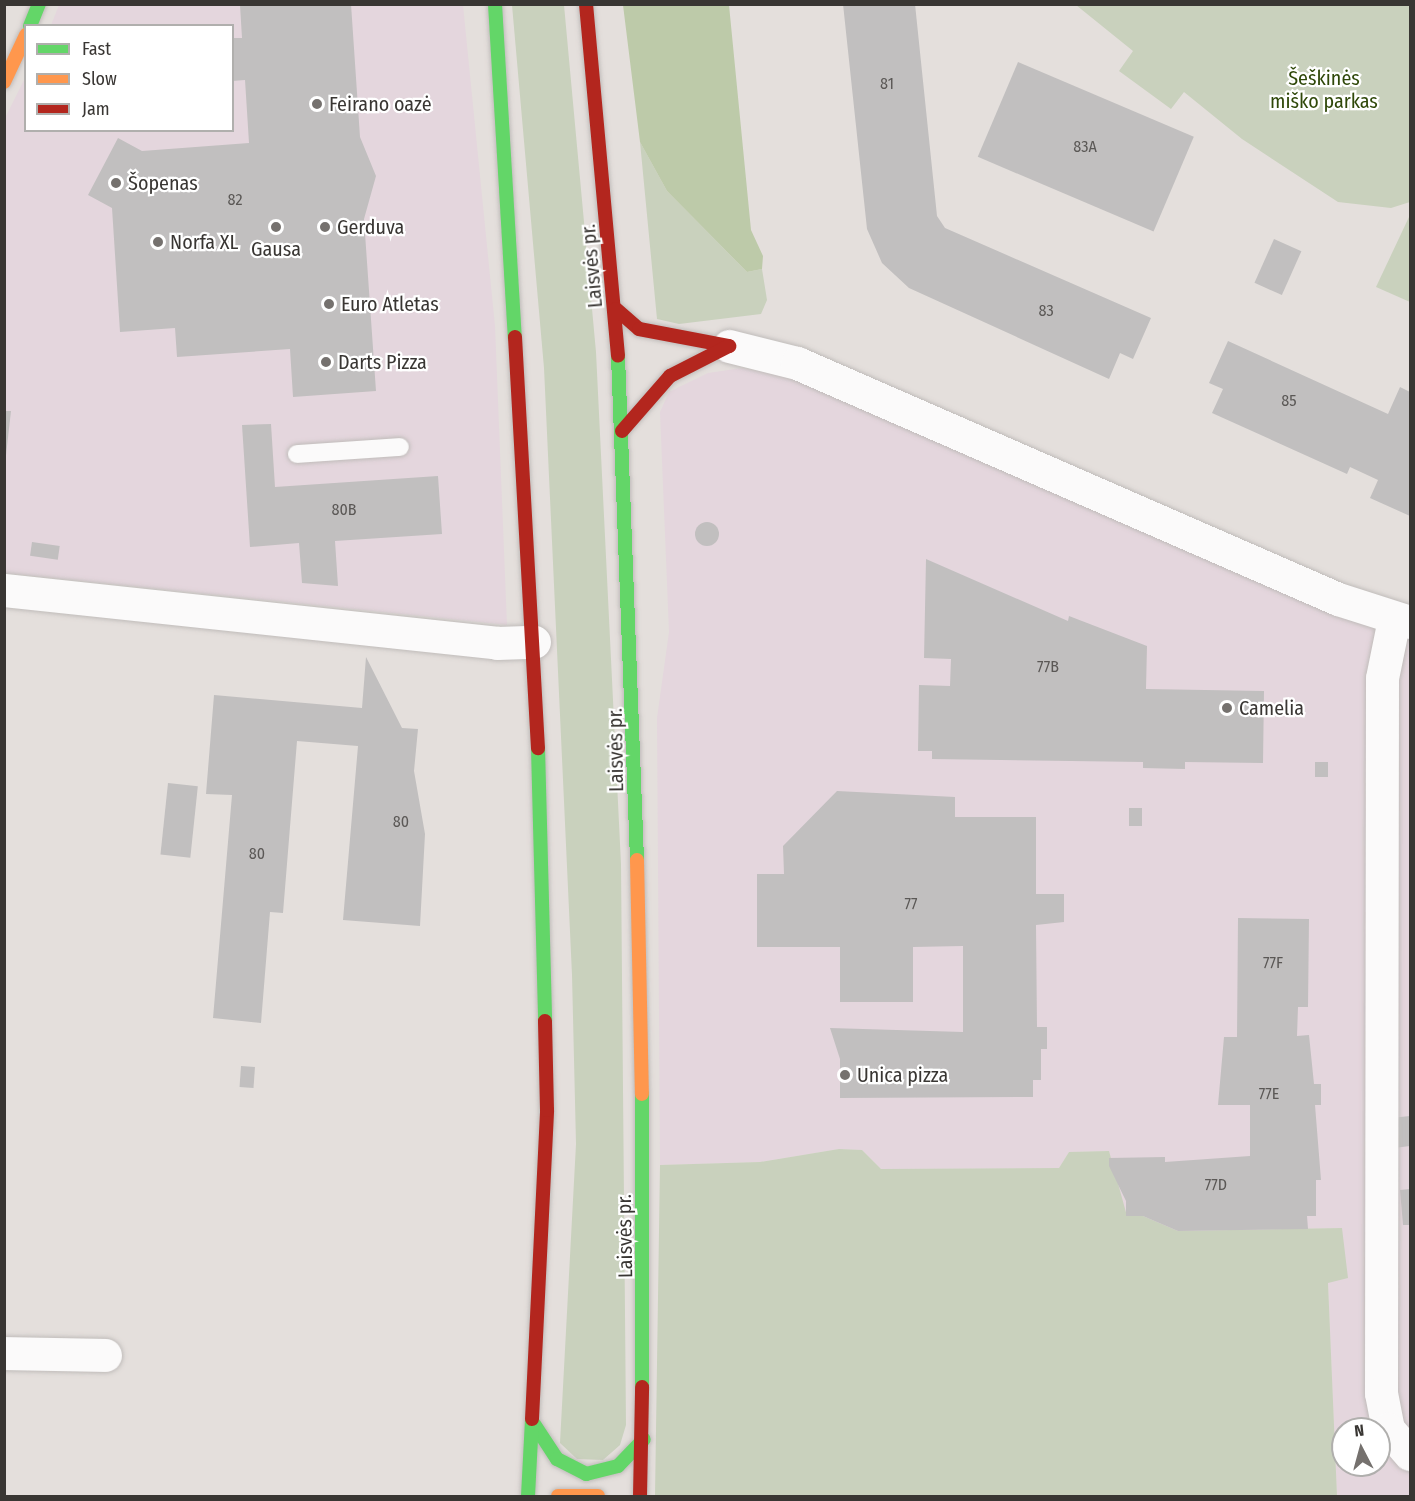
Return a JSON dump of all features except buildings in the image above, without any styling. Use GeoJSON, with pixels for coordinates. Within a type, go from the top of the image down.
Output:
{"type":"FeatureCollection","features":[{"type":"Feature","properties":{"kind":"main road"},"geometry":{"type":"LineString","coordinates":[[31,24],[39,4]]}},
{"type":"Feature","properties":{"kind":"main road"},"geometry":{"type":"LineString","coordinates":[[495,4],[534,642],[547,1110],[534,1424],[528,1497]]}},
{"type":"Feature","properties":{"kind":"main road","name":"Laisvės pr."},"geometry":{"type":"LineString","coordinates":[[586,4],[616,309],[634,698],[644,1439],[640,1497]]}},
{"type":"Feature","properties":{"kind":"main road"},"geometry":{"type":"LineString","coordinates":[[4,82],[24,39]]}},
{"type":"Feature","properties":{"kind":"main road"},"geometry":{"type":"LineString","coordinates":[[616,309],[639,329],[729,346]]}},
{"type":"Feature","properties":{"kind":"main road"},"geometry":{"type":"LineString","coordinates":[[622,431],[670,376],[729,346]]}},
{"type":"Feature","properties":{"kind":"main road"},"geometry":{"type":"LineString","coordinates":[[534,1424],[556,1459],[586,1474],[618,1466],[644,1439]]}},
{"type":"Feature","properties":{"kind":"main road"},"geometry":{"type":"LineString","coordinates":[[558,1497],[582,1492],[598,1497]]}},
{"type":"Feature","properties":{"kind":"street"},"geometry":{"type":"LineString","coordinates":[[729,346],[822,373],[1338,599],[1402,620],[1382,678],[1381,1393],[1388,1429],[1410,1454]]}},
{"type":"Feature","properties":{"kind":"street"},"geometry":{"type":"LineString","coordinates":[[4,590],[497,643],[534,642]]}},
{"type":"Feature","properties":{"kind":"street"},"geometry":{"type":"LineString","coordinates":[[4,1353],[105,1355]]}},
{"type":"Feature","properties":{"kind":"lane"},"geometry":{"type":"LineString","coordinates":[[297,454],[400,447]]}},
{"type":"Feature","properties":{"kind":"shaded area"},"geometry":{"type":"Polygon","coordinates":[[[59,5],[463,5],[495,326],[507,625],[5,573],[5,118],[24,80],[24,132],[234,132],[234,24],[51,24],[59,5]]]}},
{"type":"Feature","properties":{"kind":"shaded area"},"geometry":{"type":"Polygon","coordinates":[[[742,368],[799,379],[1372,628],[1410,638],[1410,1496],[1337,1496],[1336,1477],[1391,1477],[1391,1417],[1334,1417],[1328,1283],[1341,1228],[1178,1231],[1143,1216],[1126,1216],[1109,1151],[1069,1152],[1059,1168],[881,1169],[862,1150],[839,1149],[760,1162],[660,1165],[657,718],[669,632],[660,412],[669,392],[708,373],[742,368]]]}},
{"type":"Feature","properties":{"kind":"green space"},"geometry":{"type":"Polygon","coordinates":[[[512,5],[564,5],[596,352],[621,864],[626,1425],[620,1445],[603,1460],[577,1459],[560,1443],[576,1144],[572,975],[544,368],[512,5]]]}},
{"type":"Feature","properties":{"kind":"green space"},"geometry":{"type":"Polygon","coordinates":[[[623,5],[729,5],[751,230],[763,256],[762,269],[747,272],[667,191],[640,142],[623,5]]]}},
{"type":"Feature","properties":{"kind":"green space","name":"Šeškinės miško parkas"},"geometry":{"type":"Polygon","coordinates":[[[1076,5],[1410,5],[1410,202],[1391,208],[1338,202],[1242,139],[1184,92],[1171,109],[1119,71],[1133,51],[1076,5]]]}},
{"type":"Feature","properties":{"kind":"green space"},"geometry":{"type":"Polygon","coordinates":[[[640,142],[667,191],[747,272],[762,269],[767,300],[761,314],[679,324],[657,319],[640,142]]]}},
{"type":"Feature","properties":{"kind":"green space"},"geometry":{"type":"Polygon","coordinates":[[[1410,218],[1410,302],[1376,287],[1410,218]]]}},
{"type":"Feature","properties":{"kind":"green space"},"geometry":{"type":"Polygon","coordinates":[[[839,1149],[862,1150],[881,1169],[1059,1168],[1069,1152],[1109,1151],[1127,1216],[1143,1216],[1178,1231],[1342,1228],[1348,1278],[1328,1283],[1334,1417],[1331,1417],[1331,1477],[1336,1477],[1337,1496],[655,1496],[660,1165],[760,1162],[839,1149]]]}},
{"type":"Feature","properties":{"kind":"traffic: fast"},"geometry":{"type":"LineString","coordinates":[[31,24],[39,4]]}},
{"type":"Feature","properties":{"kind":"traffic: fast"},"geometry":{"type":"LineString","coordinates":[[495,4],[515,337]]}},
{"type":"Feature","properties":{"kind":"traffic: fast"},"geometry":{"type":"LineString","coordinates":[[618,356],[637,860]]}},
{"type":"Feature","properties":{"kind":"traffic: fast"},"geometry":{"type":"LineString","coordinates":[[538,748],[545,1021]]}},
{"type":"Feature","properties":{"kind":"traffic: fast"},"geometry":{"type":"LineString","coordinates":[[642,1094],[642,1387]]}},
{"type":"Feature","properties":{"kind":"traffic: fast"},"geometry":{"type":"LineString","coordinates":[[528,1496],[532,1419]]}},
{"type":"Feature","properties":{"kind":"traffic: fast"},"geometry":{"type":"LineString","coordinates":[[534,1424],[557,1459],[586,1474],[618,1466],[644,1439]]}},
{"type":"Feature","properties":{"kind":"traffic: slow"},"geometry":{"type":"LineString","coordinates":[[4,82],[24,39]]}},
{"type":"Feature","properties":{"kind":"traffic: slow"},"geometry":{"type":"LineString","coordinates":[[637,860],[642,1094]]}},
{"type":"Feature","properties":{"kind":"traffic: slow"},"geometry":{"type":"LineString","coordinates":[[558,1496],[598,1496]]}},
{"type":"Feature","properties":{"kind":"traffic: jam"},"geometry":{"type":"LineString","coordinates":[[586,4],[618,356]]}},
{"type":"Feature","properties":{"kind":"traffic: jam"},"geometry":{"type":"LineString","coordinates":[[616,309],[639,329],[729,346]]}},
{"type":"Feature","properties":{"kind":"traffic: jam"},"geometry":{"type":"LineString","coordinates":[[515,337],[538,748]]}},
{"type":"Feature","properties":{"kind":"traffic: jam"},"geometry":{"type":"LineString","coordinates":[[622,431],[670,376],[729,346]]}},
{"type":"Feature","properties":{"kind":"traffic: jam"},"geometry":{"type":"LineString","coordinates":[[532,1419],[547,1110],[545,1021]]}},
{"type":"Feature","properties":{"kind":"traffic: jam"},"geometry":{"type":"LineString","coordinates":[[640,1496],[642,1387]]}},
{"type":"Feature","properties":{"kind":"place","name":"Feirano oazė"},"geometry":{"type":"Point","coordinates":[317,104]}},
{"type":"Feature","properties":{"kind":"place","name":"Šopenas"},"geometry":{"type":"Point","coordinates":[116,183]}},
{"type":"Feature","properties":{"kind":"place","name":"Gausa"},"geometry":{"type":"Point","coordinates":[276,227]}},
{"type":"Feature","properties":{"kind":"place","name":"Gerduva"},"geometry":{"type":"Point","coordinates":[325,227]}},
{"type":"Feature","properties":{"kind":"place","name":"Norfa XL"},"geometry":{"type":"Point","coordinates":[158,242]}},
{"type":"Feature","properties":{"kind":"place","name":"Euro Atletas"},"geometry":{"type":"Point","coordinates":[329,304]}},
{"type":"Feature","properties":{"kind":"place","name":"Darts Pizza"},"geometry":{"type":"Point","coordinates":[326,362]}},
{"type":"Feature","properties":{"kind":"place","name":"Camelia"},"geometry":{"type":"Point","coordinates":[1227,708]}},
{"type":"Feature","properties":{"kind":"place","name":"Unica pizza"},"geometry":{"type":"Point","coordinates":[845,1075]}}]}
